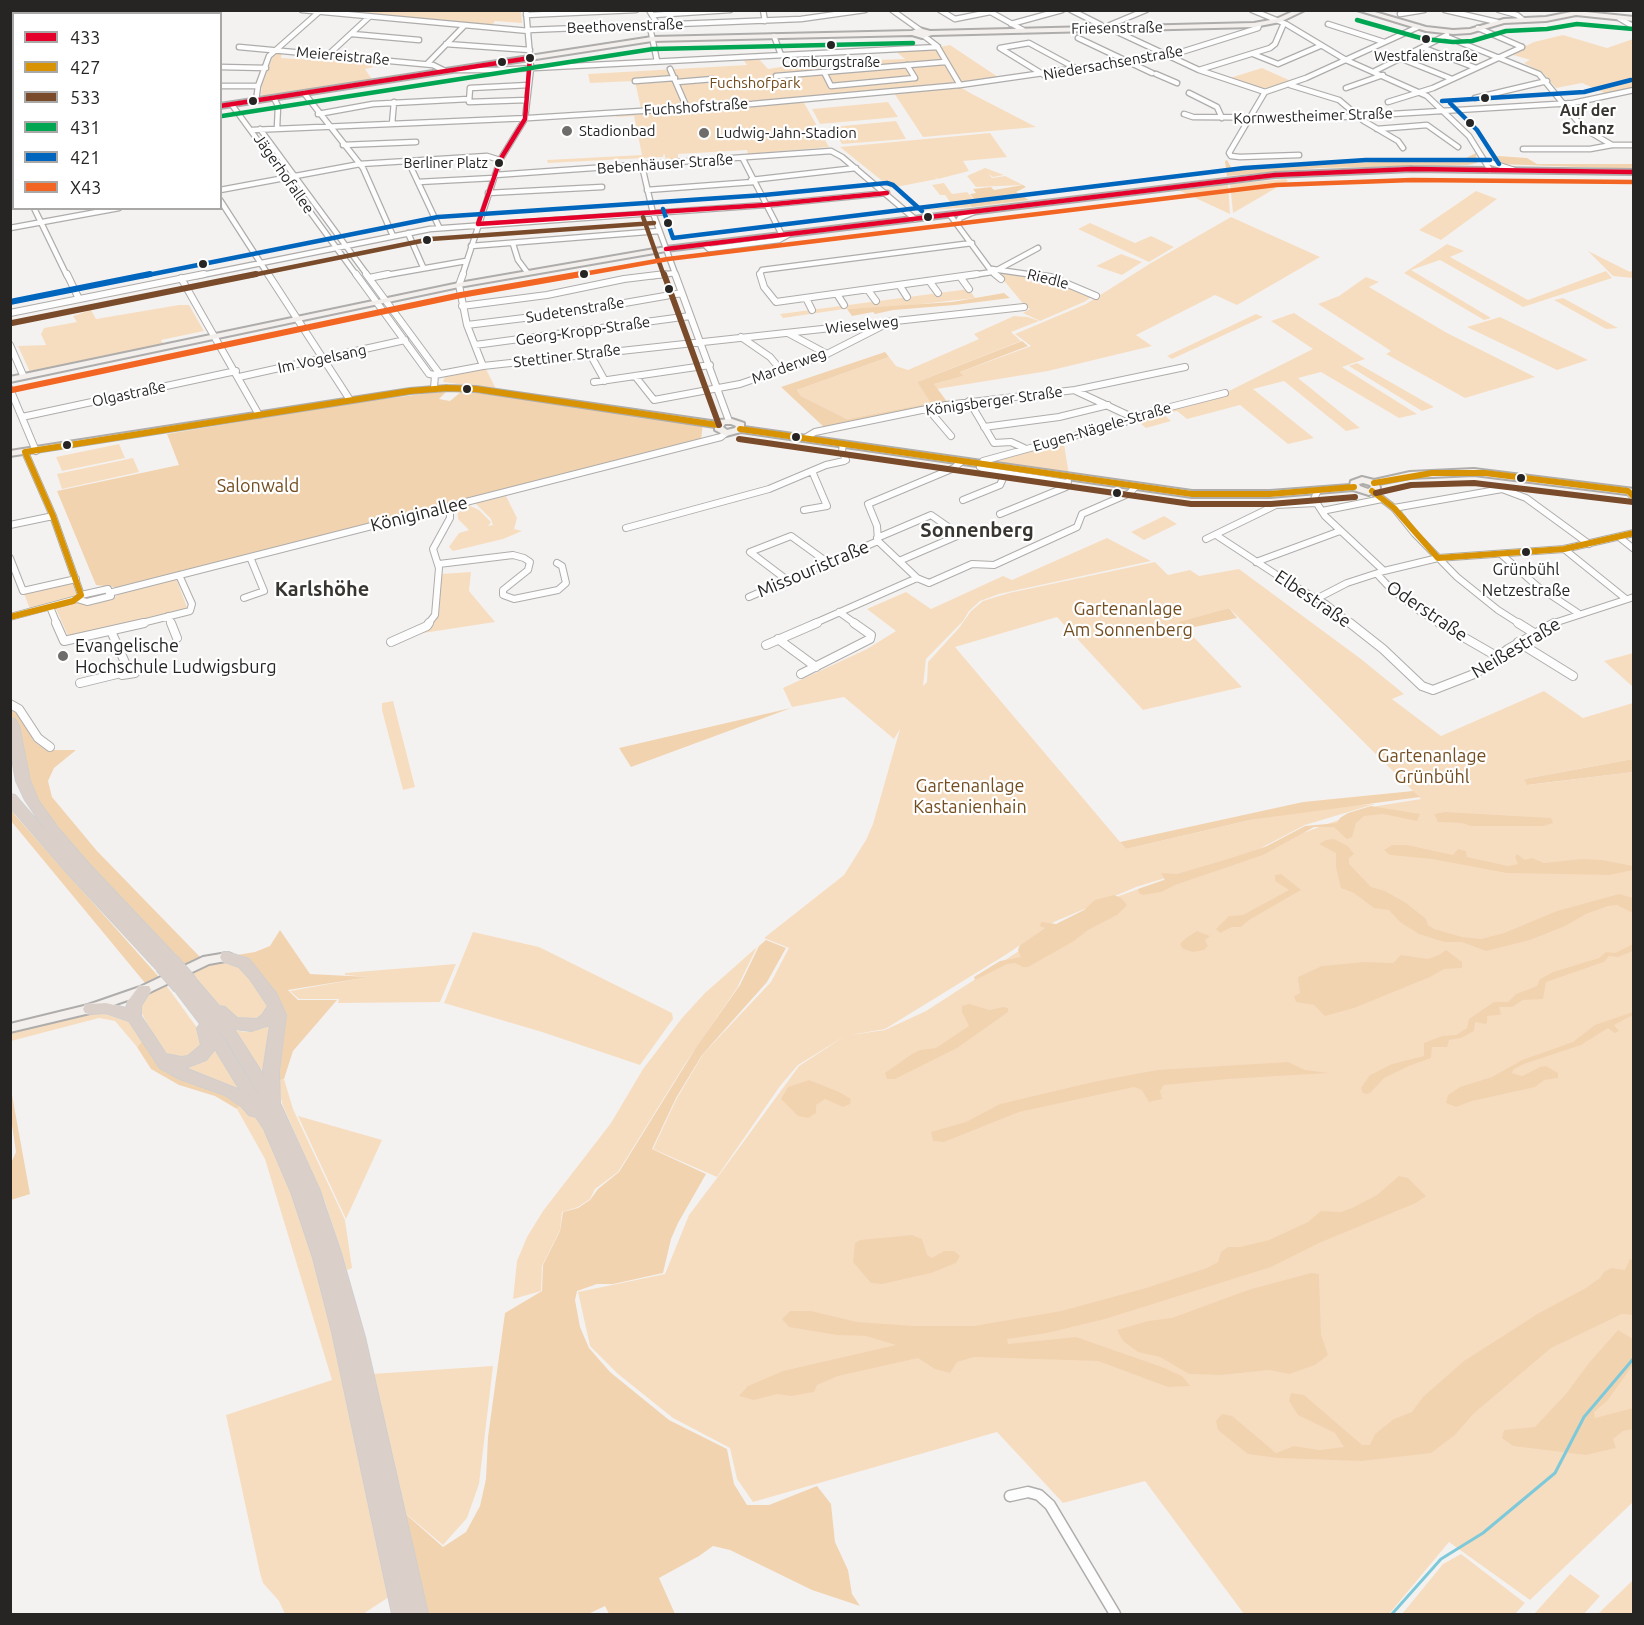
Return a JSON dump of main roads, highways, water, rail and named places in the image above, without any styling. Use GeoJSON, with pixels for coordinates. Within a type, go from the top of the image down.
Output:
{"type":"FeatureCollection","features":[{"type":"Feature","properties":{"kind":"highway"},"geometry":{"type":"LineString","coordinates":[[12,724],[23,781],[37,808],[53,831],[206,1010],[273,1104],[312,1191],[333,1253],[356,1337],[395,1551],[402,1614]]}},
{"type":"Feature","properties":{"kind":"highway"},"geometry":{"type":"LineString","coordinates":[[10,798],[74,872],[167,963]]}},
{"type":"Feature","properties":{"kind":"highway"},"geometry":{"type":"LineString","coordinates":[[227,957],[244,963],[271,997],[279,1015],[271,1071],[273,1104]]}},
{"type":"Feature","properties":{"kind":"highway"},"geometry":{"type":"LineString","coordinates":[[144,990],[133,1005],[134,1017],[165,1064],[185,1075],[230,1091],[248,1103],[271,1128]]}},
{"type":"Feature","properties":{"kind":"highway"},"geometry":{"type":"LineString","coordinates":[[206,1010],[220,1011],[233,1023],[251,1026],[261,1024],[268,1019],[274,1006]]}},
{"type":"Feature","properties":{"kind":"highway"},"geometry":{"type":"LineString","coordinates":[[90,1009],[116,1010],[134,1017]]}},
{"type":"Feature","properties":{"kind":"highway"},"geometry":{"type":"LineString","coordinates":[[159,1057],[181,1063],[192,1061],[206,1051],[210,1041],[201,1021],[206,1010]]}},
{"type":"Feature","properties":{"kind":"highway"},"geometry":{"type":"LineString","coordinates":[[206,1010],[271,1128],[299,1192],[321,1258],[341,1332],[395,1551],[418,1614]]}},
{"type":"Feature","properties":{"kind":"main road","name":"Friesenstraße"},"geometry":{"type":"LineString","coordinates":[[222,106],[652,39],[1259,25],[1281,22],[1302,10]]}},
{"type":"Feature","properties":{"kind":"main road"},"geometry":{"type":"LineString","coordinates":[[1360,10],[1447,35],[1497,22],[1546,19],[1573,12],[1634,19]]}},
{"type":"Feature","properties":{"kind":"main road"},"geometry":{"type":"LineString","coordinates":[[10,380],[459,285],[666,249],[1275,175],[1367,170],[1464,169],[1634,172]]}},
{"type":"Feature","properties":{"kind":"main road"},"geometry":{"type":"LineString","coordinates":[[10,380],[23,375],[72,366]]}},
{"type":"Feature","properties":{"kind":"main road"},"geometry":{"type":"LineString","coordinates":[[10,454],[434,388],[476,389],[718,425],[729,421],[738,423],[740,429]]}},
{"type":"Feature","properties":{"kind":"main road"},"geometry":{"type":"LineString","coordinates":[[718,425],[719,430],[726,433],[740,429],[962,461],[1069,480],[1192,494],[1235,495],[1354,487],[1354,483],[1359,480],[1373,487],[1410,475],[1474,472],[1632,494]]}},
{"type":"Feature","properties":{"kind":"main road"},"geometry":{"type":"LineString","coordinates":[[10,1028],[90,1009],[144,990],[207,960],[227,957]]}},
{"type":"Feature","properties":{"kind":"waterway"},"geometry":{"type":"LineString","coordinates":[[1392,1614],[1441,1559],[1483,1533],[1555,1473],[1584,1417],[1634,1358]]}},
{"type":"Feature","properties":{"kind":"place","name":"Westfalenstraße"},"geometry":{"type":"Point","coordinates":[1426,39]}},
{"type":"Feature","properties":{"kind":"place","name":"Comburgstraße"},"geometry":{"type":"Point","coordinates":[831,45]}},
{"type":"Feature","properties":{"kind":"place","name":"Stadionbad"},"geometry":{"type":"Point","coordinates":[567,131]}},
{"type":"Feature","properties":{"kind":"place","name":"Ludwig-Jahn-Stadion"},"geometry":{"type":"Point","coordinates":[704,133]}},
{"type":"Feature","properties":{"kind":"place","name":"Berliner Platz"},"geometry":{"type":"Point","coordinates":[499,163]}},
{"type":"Feature","properties":{"kind":"place","name":"Grünbühl Netzestraße"},"geometry":{"type":"Point","coordinates":[1526,552]}},
{"type":"Feature","properties":{"kind":"place","name":"Evangelische Hochschule Ludwigsburg"},"geometry":{"type":"Point","coordinates":[63,656]}},
{"type":"Feature","properties":{"kind":"district","name":"Auf der Schanz"},"geometry":{"type":"Point","coordinates":[1588,120]}},
{"type":"Feature","properties":{"kind":"district","name":"Sonnenberg"},"geometry":{"type":"Point","coordinates":[977,530]}},
{"type":"Feature","properties":{"kind":"district","name":"Karlshöhe"},"geometry":{"type":"Point","coordinates":[322,589]}},
{"type":"Feature","properties":{"kind":"park label","name":"Fuchshofpark"},"geometry":{"type":"Point","coordinates":[755,83]}},
{"type":"Feature","properties":{"kind":"park label","name":"Salonwald"},"geometry":{"type":"Point","coordinates":[258,486]}},
{"type":"Feature","properties":{"kind":"park label","name":"Gartenanlage Am Sonnenberg"},"geometry":{"type":"Point","coordinates":[1128,619]}},
{"type":"Feature","properties":{"kind":"park label","name":"Gartenanlage Grünbühl"},"geometry":{"type":"Point","coordinates":[1432,766]}},
{"type":"Feature","properties":{"kind":"park label","name":"Gartenanlage Kastanienhain"},"geometry":{"type":"Point","coordinates":[970,796]}}]}
